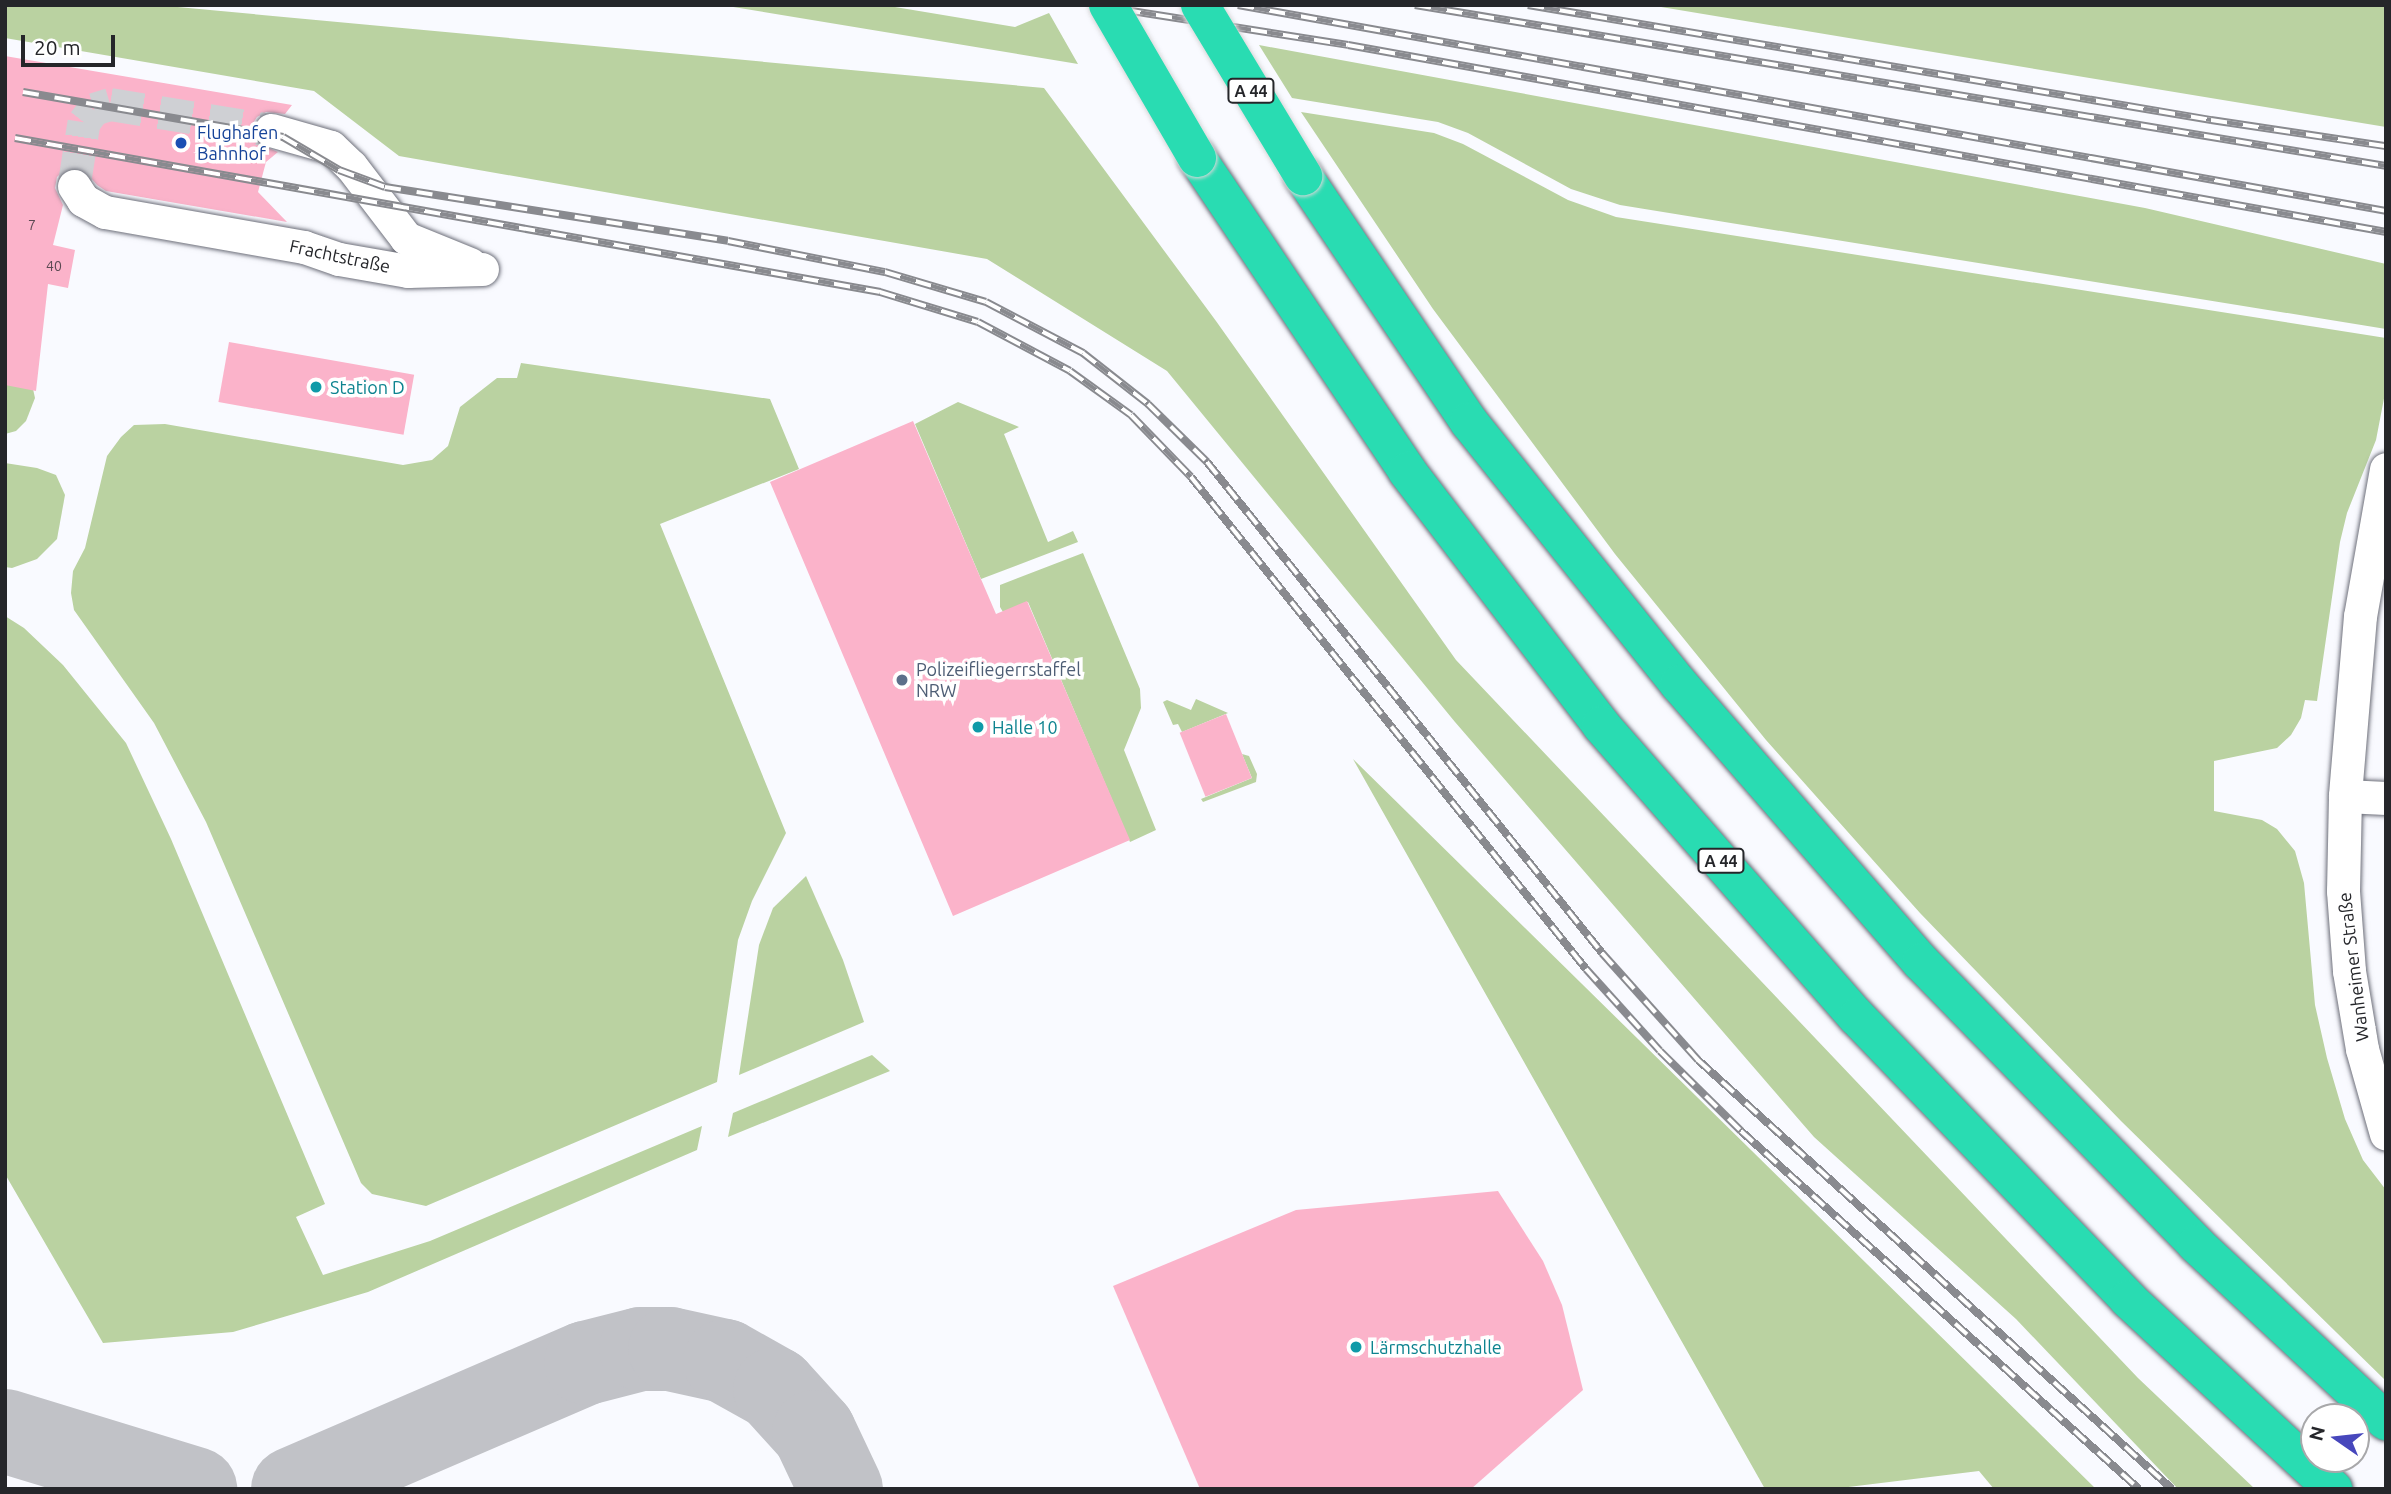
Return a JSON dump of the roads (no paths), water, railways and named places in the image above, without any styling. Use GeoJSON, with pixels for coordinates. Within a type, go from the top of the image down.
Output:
{"type":"FeatureCollection","features":[{"type":"Feature","properties":{"kind":"highway","name":"A 44"},"geometry":{"type":"LineString","coordinates":[[1108,5],[1197,158],[1408,471],[1601,725],[1866,1027],[2128,1299],[2333,1489]]}},
{"type":"Feature","properties":{"kind":"highway","name":"A 44"},"geometry":{"type":"LineString","coordinates":[[1200,5],[1303,176],[1469,422],[1679,684],[1921,962],[2196,1244],[2386,1421]]}},
{"type":"Feature","properties":{"kind":"street","name":"Frachtstraße"},"geometry":{"type":"LineString","coordinates":[[74,186],[83,200],[105,212],[304,247],[340,259],[408,271],[482,269],[406,238],[351,166],[331,147],[271,130]]}},
{"type":"Feature","properties":{"kind":"street","name":"Wanheimer Straße"},"geometry":{"type":"LineString","coordinates":[[2386,469],[2360,616],[2345,796],[2343,891],[2349,971],[2362,1049],[2386,1134]]}},
{"type":"Feature","properties":{"kind":"street"},"geometry":{"type":"LineString","coordinates":[[2345,796],[2386,798]]}},
{"type":"Feature","properties":{"kind":"tunnel"},"geometry":{"type":"LineString","coordinates":[[74,186],[84,122],[94,109],[110,104],[271,130]]}},
{"type":"Feature","properties":{"kind":"railway"},"geometry":{"type":"LineString","coordinates":[[1093,5],[1348,45],[2386,232]]}},
{"type":"Feature","properties":{"kind":"railway"},"geometry":{"type":"LineString","coordinates":[[1238,5],[2386,211]]}},
{"type":"Feature","properties":{"kind":"railway"},"geometry":{"type":"LineString","coordinates":[[1415,5],[2386,166]]}},
{"type":"Feature","properties":{"kind":"railway"},"geometry":{"type":"LineString","coordinates":[[1528,5],[2211,120],[2386,146]]}},
{"type":"Feature","properties":{"kind":"railway"},"geometry":{"type":"LineString","coordinates":[[23,92],[283,137],[339,170],[385,187],[728,241],[885,272],[986,302],[1083,353],[1148,404],[1207,462],[1602,953],[1698,1060],[2172,1489]]}},
{"type":"Feature","properties":{"kind":"railway"},"geometry":{"type":"LineString","coordinates":[[15,138],[880,292],[978,322],[1070,371],[1131,415],[1191,477],[1586,969],[1660,1051],[1741,1131],[2139,1489]]}},
{"type":"Feature","properties":{"kind":"place","name":"Flughafen Bahnhof"},"geometry":{"type":"Point","coordinates":[181,143]}},
{"type":"Feature","properties":{"kind":"place","name":"Station D"},"geometry":{"type":"Point","coordinates":[316,387]}},
{"type":"Feature","properties":{"kind":"place","name":"Polizeifliegerrstaffel NRW"},"geometry":{"type":"Point","coordinates":[902,680]}},
{"type":"Feature","properties":{"kind":"place","name":"Halle 10"},"geometry":{"type":"Point","coordinates":[978,727]}},
{"type":"Feature","properties":{"kind":"place","name":"Lärmschutzhalle"},"geometry":{"type":"Point","coordinates":[1356,1347]}}]}
